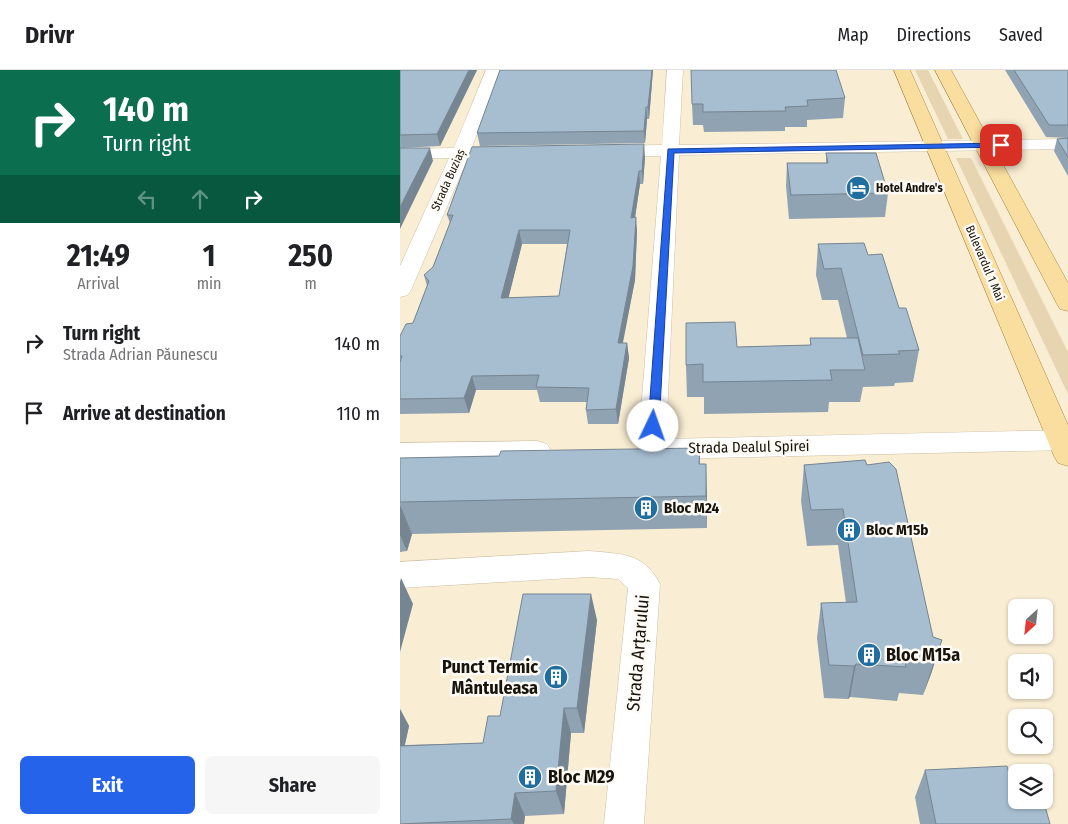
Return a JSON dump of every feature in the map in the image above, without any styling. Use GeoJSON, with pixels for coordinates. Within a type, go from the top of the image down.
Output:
{"type":"FeatureCollection","features":[{"type":"Feature","properties":{"kind":"main road","name":"Bulevardul 1 Mai"},"geometry":{"type":"LineString","coordinates":[[902,70],[1066,446]]}},
{"type":"Feature","properties":{"kind":"main road"},"geometry":{"type":"LineString","coordinates":[[943,70],[1068,304]]}},
{"type":"Feature","properties":{"kind":"street","name":"Strada Buziaș"},"geometry":{"type":"LineString","coordinates":[[400,290],[461,153],[494,70]]}},
{"type":"Feature","properties":{"kind":"street"},"geometry":{"type":"LineString","coordinates":[[652,449],[675,70]]}},
{"type":"Feature","properties":{"kind":"street"},"geometry":{"type":"LineString","coordinates":[[590,151],[1068,144]]}},
{"type":"Feature","properties":{"kind":"street"},"geometry":{"type":"LineString","coordinates":[[400,154],[521,152]]}},
{"type":"Feature","properties":{"kind":"street","name":"Strada Dealul Spirei"},"geometry":{"type":"LineString","coordinates":[[623,450],[1066,446]]}},
{"type":"Feature","properties":{"kind":"street"},"geometry":{"type":"LineString","coordinates":[[400,453],[565,450]]}},
{"type":"Feature","properties":{"kind":"street","name":"Strada Arțarului"},"geometry":{"type":"LineString","coordinates":[[400,575],[589,564],[626,566],[644,584],[624,824]]}},
{"type":"Feature","properties":{"kind":"shaded area"},"geometry":{"type":"Polygon","coordinates":[[[915,70],[928,70],[963,139],[948,139],[915,70]]]}},
{"type":"Feature","properties":{"kind":"shaded area"},"geometry":{"type":"Polygon","coordinates":[[[956,158],[971,158],[1068,352],[1068,394],[956,158]]]}},
{"type":"Feature","properties":{"kind":"building"},"geometry":{"type":"Polygon","coordinates":[[[400,70],[469,70],[437,134],[400,135],[400,70]]]}},
{"type":"Feature","properties":{"kind":"building"},"geometry":{"type":"Polygon","coordinates":[[[500,70],[652,70],[644,131],[477,133],[500,70]]]}},
{"type":"Feature","properties":{"kind":"building"},"geometry":{"type":"Polygon","coordinates":[[[691,70],[836,70],[845,98],[807,100],[808,106],[785,107],[786,111],[703,112],[703,104],[692,104],[691,70]]]}},
{"type":"Feature","properties":{"kind":"building"},"geometry":{"type":"Polygon","coordinates":[[[1014,70],[1068,70],[1068,125],[1049,125],[1014,70]]]}},
{"type":"Feature","properties":{"kind":"building"},"geometry":{"type":"Polygon","coordinates":[[[1068,138],[1068,157],[1057,139],[1068,138]]]}},
{"type":"Feature","properties":{"kind":"building"},"geometry":{"type":"Polygon","coordinates":[[[644,144],[642,171],[639,171],[631,218],[636,217],[633,266],[618,343],[627,343],[616,409],[586,410],[589,388],[536,387],[539,375],[472,376],[464,398],[400,399],[400,362],[402,356],[400,356],[400,336],[406,324],[413,323],[429,281],[424,275],[433,267],[453,215],[447,215],[472,147],[644,144]],[[519,230],[501,298],[559,296],[570,230],[519,230]]]}},
{"type":"Feature","properties":{"kind":"building"},"geometry":{"type":"Polygon","coordinates":[[[400,148],[430,148],[400,207],[400,148]]]}},
{"type":"Feature","properties":{"kind":"building"},"geometry":{"type":"Polygon","coordinates":[[[826,153],[876,153],[888,193],[791,195],[787,163],[828,163],[826,153]]]}},
{"type":"Feature","properties":{"kind":"building"},"geometry":{"type":"Polygon","coordinates":[[[864,243],[868,255],[882,254],[899,308],[906,308],[919,350],[898,351],[900,354],[863,355],[841,268],[824,269],[818,244],[864,243]]]}},
{"type":"Feature","properties":{"kind":"building"},"geometry":{"type":"Polygon","coordinates":[[[735,322],[737,347],[811,345],[810,338],[858,338],[865,370],[830,370],[832,380],[703,382],[703,364],[686,365],[686,323],[735,322]]]}},
{"type":"Feature","properties":{"kind":"building"},"geometry":{"type":"Polygon","coordinates":[[[700,448],[699,464],[706,464],[706,496],[400,502],[400,458],[499,456],[501,451],[700,448]]]}},
{"type":"Feature","properties":{"kind":"building"},"geometry":{"type":"Polygon","coordinates":[[[865,460],[867,465],[889,462],[896,469],[933,637],[942,640],[934,661],[905,660],[906,667],[856,664],[854,666],[829,665],[821,603],[857,602],[843,509],[811,510],[804,465],[865,460]]]}},
{"type":"Feature","properties":{"kind":"building"},"geometry":{"type":"Polygon","coordinates":[[[523,594],[591,594],[577,708],[564,708],[556,791],[515,793],[511,819],[400,824],[400,746],[483,743],[488,716],[500,716],[523,594]]]}},
{"type":"Feature","properties":{"kind":"building"},"geometry":{"type":"Polygon","coordinates":[[[1007,766],[1008,809],[1046,809],[1050,824],[936,824],[925,770],[1007,766]]]}},
{"type":"Feature","properties":{"kind":"place","name":"Hotel Andre's"},"geometry":{"type":"Point","coordinates":[858,188]}},
{"type":"Feature","properties":{"kind":"place","name":"Bloc M24"},"geometry":{"type":"Point","coordinates":[646,508]}},
{"type":"Feature","properties":{"kind":"place","name":"Bloc M15b"},"geometry":{"type":"Point","coordinates":[849,530]}},
{"type":"Feature","properties":{"kind":"place","name":"Bloc M15a"},"geometry":{"type":"Point","coordinates":[869,655]}},
{"type":"Feature","properties":{"kind":"place","name":"Punct Termic Mântuleasa"},"geometry":{"type":"Point","coordinates":[556,677]}},
{"type":"Feature","properties":{"kind":"place","name":"Bloc M29"},"geometry":{"type":"Point","coordinates":[530,777]}},
{"type":"Feature","properties":{"kind":"route"},"geometry":{"type":"LineString","coordinates":[[653,426],[670,151],[1001,145]]}}]}
